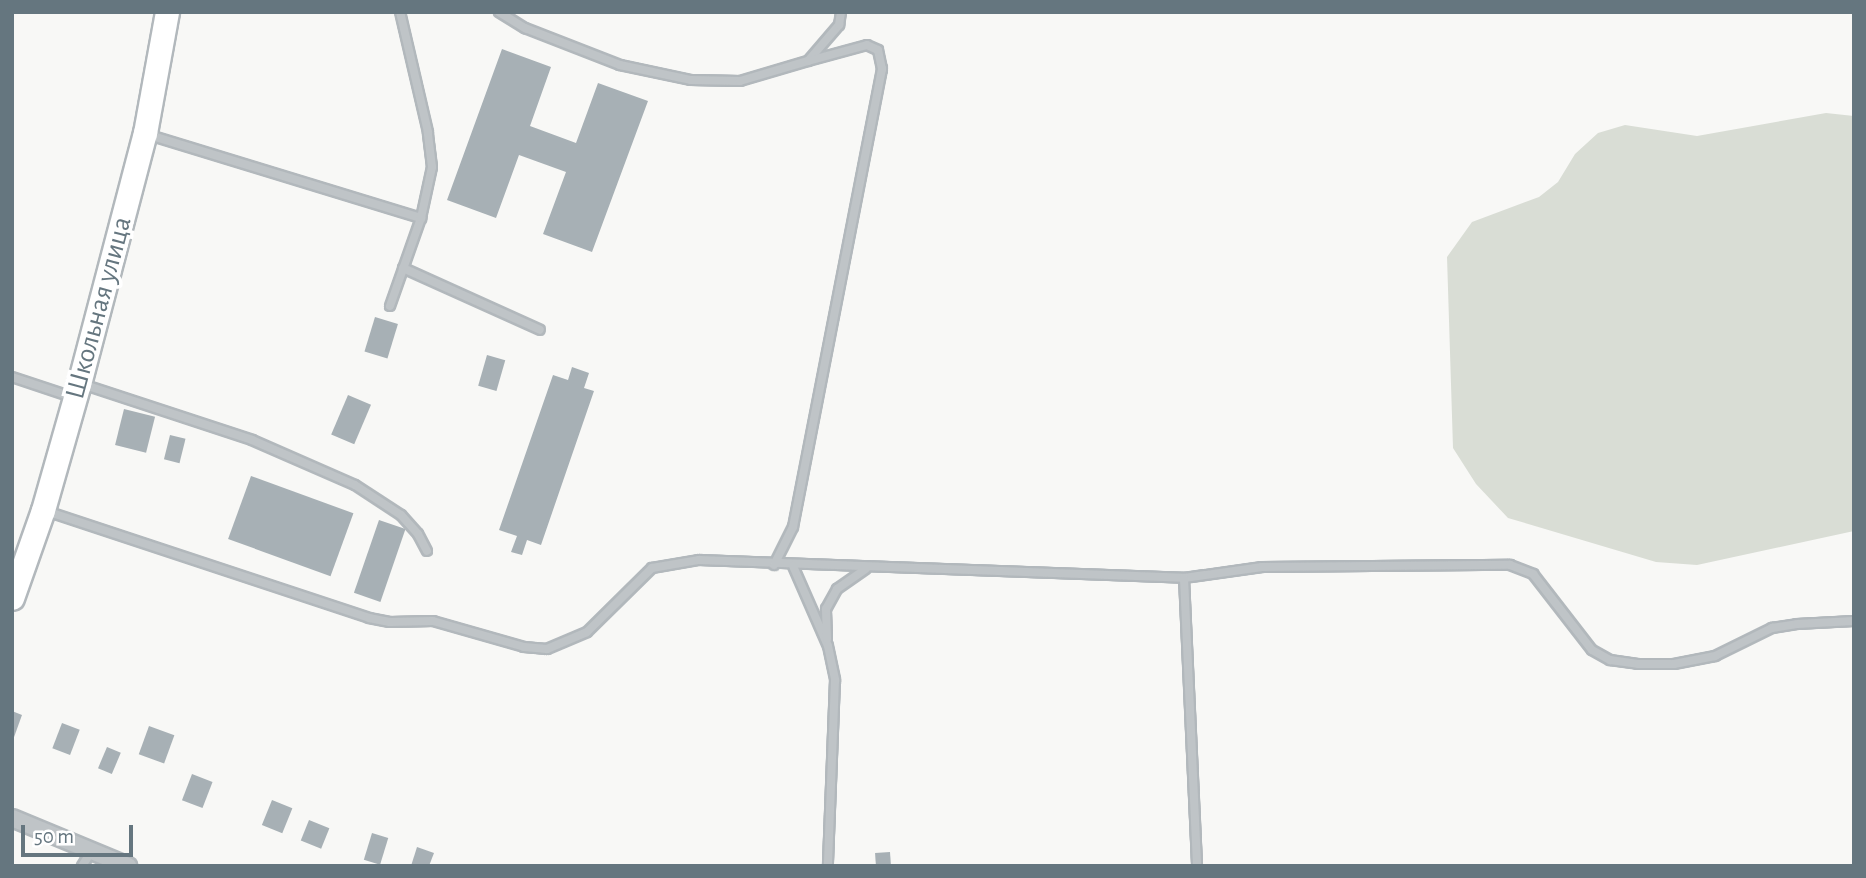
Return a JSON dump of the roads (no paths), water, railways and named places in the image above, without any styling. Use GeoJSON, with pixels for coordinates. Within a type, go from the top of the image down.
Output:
{"type":"FeatureCollection","features":[{"type":"Feature","properties":{"kind":"street","name":"Школьная улица"},"geometry":{"type":"LineString","coordinates":[[12,598],[43,510],[77,391],[145,133],[167,12]]}},
{"type":"Feature","properties":{"kind":"street"},"geometry":{"type":"LineString","coordinates":[[12,818],[84,862],[128,866]]}},
{"type":"Feature","properties":{"kind":"lane"},"geometry":{"type":"LineString","coordinates":[[390,306],[421,218],[432,167],[428,132],[400,12]]}},
{"type":"Feature","properties":{"kind":"lane"},"geometry":{"type":"LineString","coordinates":[[499,12],[525,28],[620,65],[691,80],[740,81],[867,45],[878,50],[882,69],[793,527],[774,565]]}},
{"type":"Feature","properties":{"kind":"lane"},"geometry":{"type":"LineString","coordinates":[[808,61],[839,25],[841,12]]}},
{"type":"Feature","properties":{"kind":"lane"},"geometry":{"type":"LineString","coordinates":[[145,133],[421,218]]}},
{"type":"Feature","properties":{"kind":"lane"},"geometry":{"type":"LineString","coordinates":[[403,268],[540,330]]}},
{"type":"Feature","properties":{"kind":"lane"},"geometry":{"type":"LineString","coordinates":[[12,377],[77,391],[252,440],[355,485],[401,515],[418,534],[427,551]]}},
{"type":"Feature","properties":{"kind":"lane"},"geometry":{"type":"LineString","coordinates":[[43,510],[369,618],[390,622],[433,621],[524,647],[547,649],[587,632],[652,568],[699,561],[1184,578],[1262,567],[1510,565],[1533,574],[1592,650],[1610,660],[1638,664],[1674,664],[1715,656],[1772,628],[1854,621]]}},
{"type":"Feature","properties":{"kind":"lane"},"geometry":{"type":"LineString","coordinates":[[793,566],[828,646]]}},
{"type":"Feature","properties":{"kind":"lane"},"geometry":{"type":"LineString","coordinates":[[828,866],[835,680],[828,646],[827,609],[837,589],[868,568]]}},
{"type":"Feature","properties":{"kind":"lane"},"geometry":{"type":"LineString","coordinates":[[1184,578],[1197,866]]}}]}
